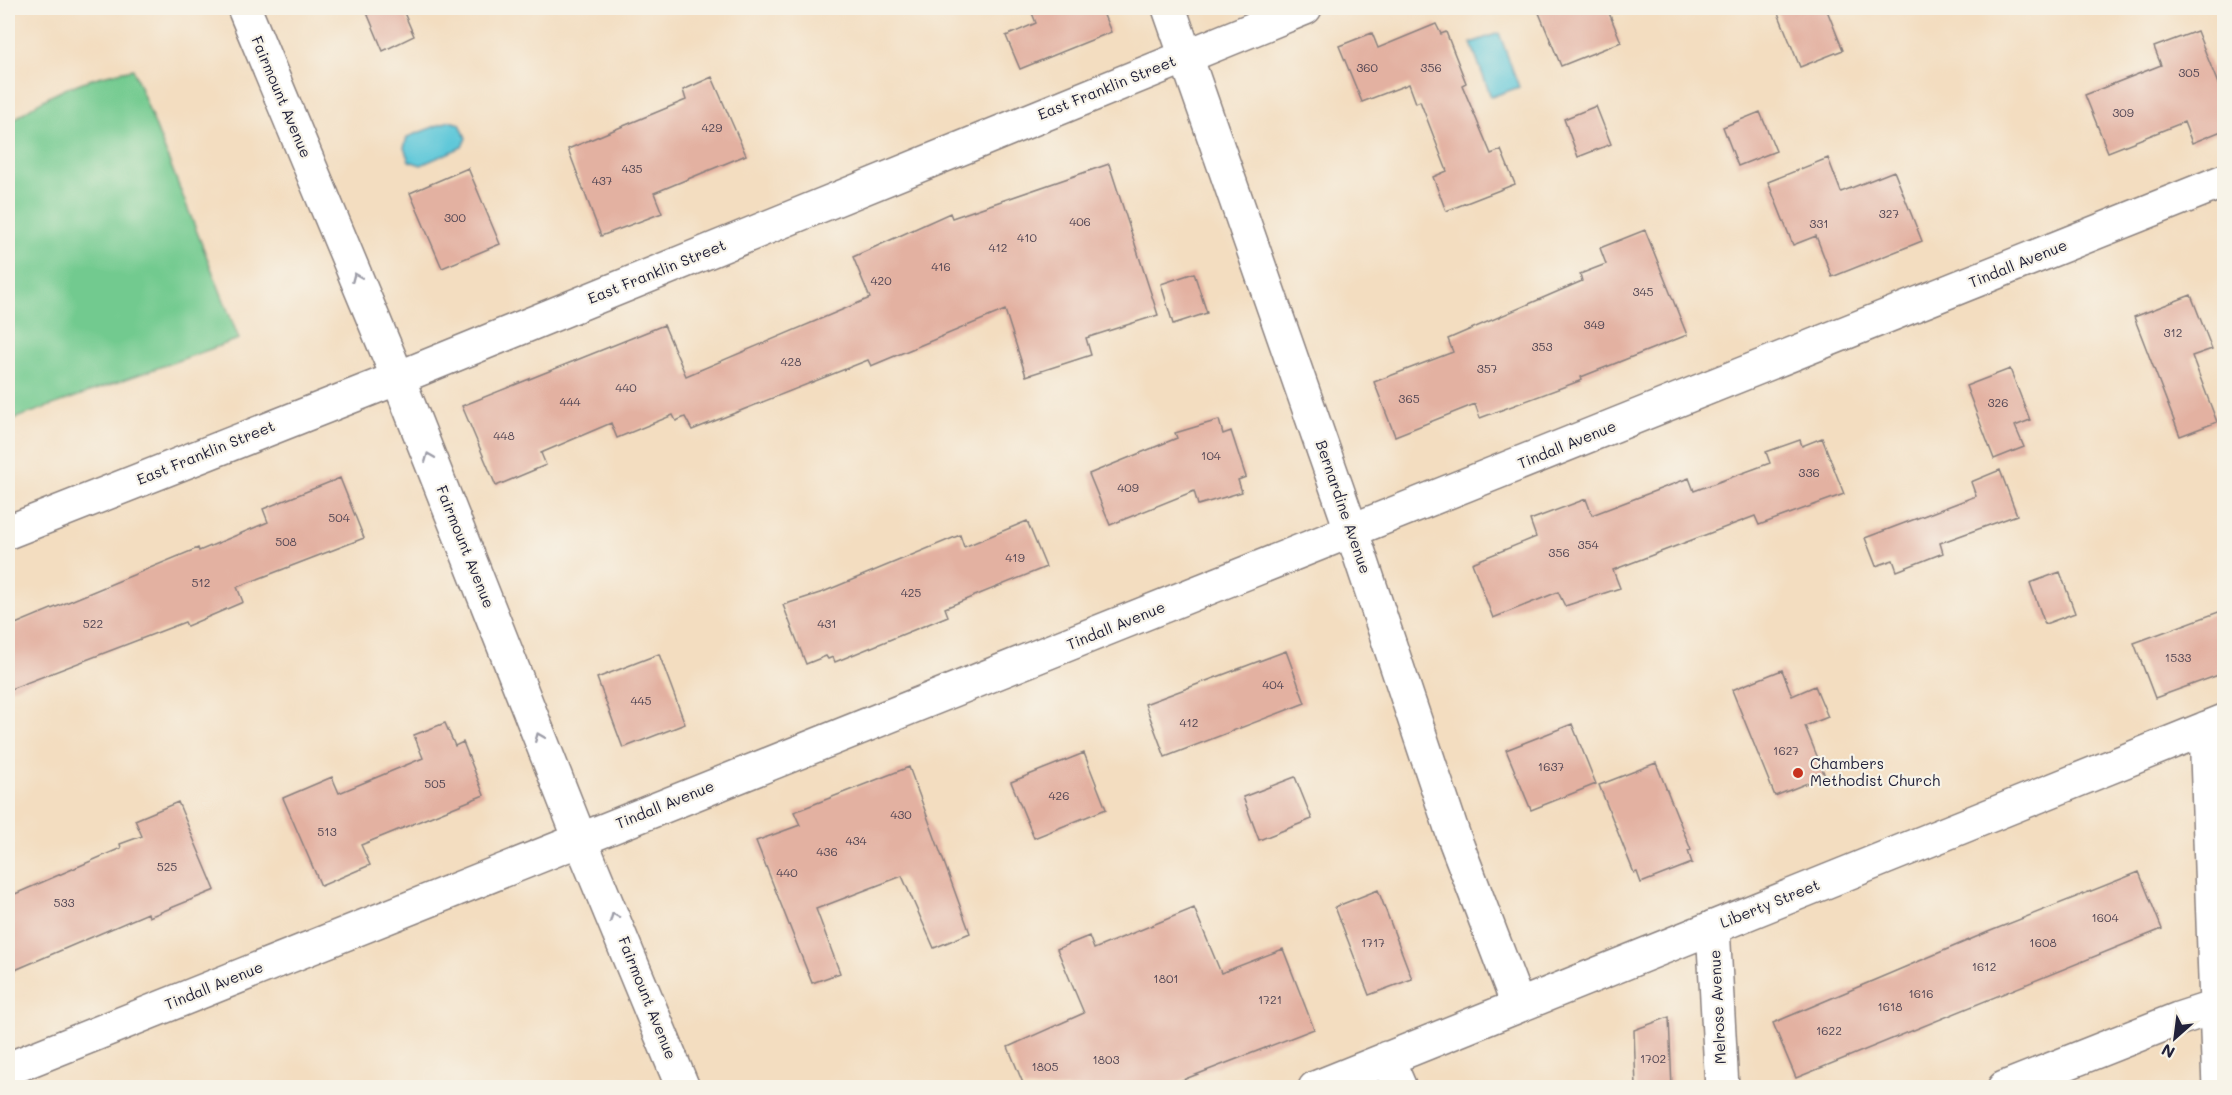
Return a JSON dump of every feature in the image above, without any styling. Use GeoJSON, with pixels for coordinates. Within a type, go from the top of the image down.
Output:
{"type":"FeatureCollection","features":[{"type":"Feature","properties":{"kind":"street","name":"Fairmount Avenue"},"geometry":{"type":"LineString","coordinates":[[244,8],[398,378],[580,839],[683,1088]]}},
{"type":"Feature","properties":{"kind":"street","name":"Bernardine Avenue"},"geometry":{"type":"LineString","coordinates":[[1169,8],[1352,532],[1454,837],[1518,1005]]}},
{"type":"Feature","properties":{"kind":"street","name":"East Franklin Street"},"geometry":{"type":"LineString","coordinates":[[8,532],[398,378],[1305,8]]}},
{"type":"Feature","properties":{"kind":"street","name":"Tindall Avenue"},"geometry":{"type":"LineString","coordinates":[[8,1069],[2224,181]]}},
{"type":"Feature","properties":{"kind":"street","name":"Liberty Street"},"geometry":{"type":"LineString","coordinates":[[1317,1087],[2215,725]]}},
{"type":"Feature","properties":{"kind":"street"},"geometry":{"type":"LineString","coordinates":[[2215,725],[2220,1088]]}},
{"type":"Feature","properties":{"kind":"street","name":"Melrose Avenue"},"geometry":{"type":"LineString","coordinates":[[1713,927],[1722,1088]]}},
{"type":"Feature","properties":{"kind":"street"},"geometry":{"type":"LineString","coordinates":[[2004,1088],[2178,1019],[2220,1006]]}},
{"type":"Feature","properties":{"kind":"street"},"geometry":{"type":"LineString","coordinates":[[1387,1058],[1400,1088]]}},
{"type":"Feature","properties":{"kind":"green space"},"geometry":{"type":"Polygon","coordinates":[[[133,69],[239,339],[8,421],[8,125],[36,104],[66,88],[98,77],[133,69]]]}},
{"type":"Feature","properties":{"kind":"water"},"geometry":{"type":"Polygon","coordinates":[[[1499,33],[1519,87],[1491,97],[1471,43],[1499,33]]]}},
{"type":"Feature","properties":{"kind":"water"},"geometry":{"type":"Polygon","coordinates":[[[449,121],[460,124],[466,138],[462,147],[421,165],[409,161],[404,148],[407,137],[449,121]]]}},
{"type":"Feature","properties":{"kind":"building"},"geometry":{"type":"Polygon","coordinates":[[[365,8],[402,8],[414,36],[383,51],[365,8]]]}},
{"type":"Feature","properties":{"kind":"building"},"geometry":{"type":"Polygon","coordinates":[[[1030,8],[1101,8],[1111,32],[1020,69],[1006,36],[1036,23],[1030,8]]]}},
{"type":"Feature","properties":{"kind":"building"},"geometry":{"type":"Polygon","coordinates":[[[1537,8],[1607,8],[1621,42],[1561,66],[1537,8]]]}},
{"type":"Feature","properties":{"kind":"building"},"geometry":{"type":"Polygon","coordinates":[[[1776,8],[1826,8],[1843,50],[1800,67],[1776,8]]]}},
{"type":"Feature","properties":{"kind":"building"},"geometry":{"type":"Polygon","coordinates":[[[1436,24],[1441,34],[1446,32],[1466,83],[1462,85],[1491,154],[1501,150],[1515,184],[1446,211],[1433,177],[1447,171],[1420,101],[1416,103],[1409,84],[1362,102],[1339,46],[1372,33],[1378,48],[1436,24]]]}},
{"type":"Feature","properties":{"kind":"building"},"geometry":{"type":"Polygon","coordinates":[[[2197,31],[2224,99],[2224,130],[2192,143],[2184,122],[2108,152],[2085,95],[2161,65],[2154,47],[2197,31]]]}},
{"type":"Feature","properties":{"kind":"building"},"geometry":{"type":"Polygon","coordinates":[[[712,77],[746,155],[654,193],[662,213],[601,236],[568,149],[686,100],[683,90],[712,77]]]}},
{"type":"Feature","properties":{"kind":"building"},"geometry":{"type":"Polygon","coordinates":[[[1596,106],[1611,144],[1578,157],[1564,119],[1596,106]]]}},
{"type":"Feature","properties":{"kind":"building"},"geometry":{"type":"Polygon","coordinates":[[[1760,112],[1776,151],[1738,166],[1723,127],[1760,112]]]}},
{"type":"Feature","properties":{"kind":"building"},"geometry":{"type":"Polygon","coordinates":[[[1828,158],[1841,192],[1894,171],[1922,241],[1832,277],[1816,236],[1793,245],[1768,182],[1828,158]]]}},
{"type":"Feature","properties":{"kind":"building"},"geometry":{"type":"Polygon","coordinates":[[[1109,164],[1158,315],[1086,338],[1091,355],[1026,376],[1005,310],[871,366],[868,360],[692,430],[685,417],[676,421],[673,415],[617,438],[611,423],[541,453],[546,465],[496,486],[462,406],[664,325],[686,376],[870,298],[853,257],[950,213],[952,218],[1109,164]]]}},
{"type":"Feature","properties":{"kind":"building"},"geometry":{"type":"Polygon","coordinates":[[[468,168],[500,244],[442,268],[410,193],[468,168]]]}},
{"type":"Feature","properties":{"kind":"building"},"geometry":{"type":"Polygon","coordinates":[[[1645,230],[1687,335],[1581,377],[1582,380],[1480,418],[1475,404],[1395,436],[1374,382],[1453,352],[1448,339],[1582,281],[1580,274],[1606,264],[1600,248],[1645,230]]]}},
{"type":"Feature","properties":{"kind":"building"},"geometry":{"type":"Polygon","coordinates":[[[1194,273],[1207,313],[1173,324],[1161,284],[1194,273]]]}},
{"type":"Feature","properties":{"kind":"building"},"geometry":{"type":"Polygon","coordinates":[[[2191,295],[2212,349],[2192,356],[2217,422],[2180,436],[2134,317],[2191,295]]]}},
{"type":"Feature","properties":{"kind":"building"},"geometry":{"type":"Polygon","coordinates":[[[2010,369],[2030,420],[2015,426],[2024,447],[1994,459],[1966,386],[2010,369]]]}},
{"type":"Feature","properties":{"kind":"building"},"geometry":{"type":"Polygon","coordinates":[[[1219,420],[1223,434],[1231,431],[1246,477],[1238,480],[1242,492],[1198,505],[1194,491],[1110,525],[1089,474],[1177,438],[1175,433],[1219,420]]]}},
{"type":"Feature","properties":{"kind":"building"},"geometry":{"type":"Polygon","coordinates":[[[1822,438],[1844,494],[1759,525],[1755,516],[1613,570],[1620,588],[1565,606],[1558,592],[1493,618],[1472,563],[1536,537],[1530,520],[1586,499],[1592,515],[1689,478],[1694,491],[1770,463],[1766,452],[1800,440],[1802,446],[1822,438]]]}},
{"type":"Feature","properties":{"kind":"building"},"geometry":{"type":"Polygon","coordinates":[[[2000,470],[2017,515],[1940,543],[1943,553],[1897,571],[1893,560],[1876,566],[1865,538],[1976,496],[1971,482],[2000,470]]]}},
{"type":"Feature","properties":{"kind":"building"},"geometry":{"type":"Polygon","coordinates":[[[340,478],[364,538],[237,587],[243,602],[187,626],[185,622],[8,690],[8,627],[198,548],[199,551],[268,522],[263,509],[340,478]]]}},
{"type":"Feature","properties":{"kind":"building"},"geometry":{"type":"Polygon","coordinates":[[[1027,521],[1046,567],[945,608],[948,616],[835,662],[833,657],[828,659],[826,656],[806,664],[783,605],[823,592],[960,535],[964,547],[1027,521]]]}},
{"type":"Feature","properties":{"kind":"building"},"geometry":{"type":"Polygon","coordinates":[[[2060,572],[2075,613],[2045,624],[2030,583],[2060,572]]]}},
{"type":"Feature","properties":{"kind":"building"},"geometry":{"type":"Polygon","coordinates":[[[2224,610],[2224,673],[2155,698],[2134,643],[2224,610]]]}},
{"type":"Feature","properties":{"kind":"building"},"geometry":{"type":"Polygon","coordinates":[[[1286,651],[1305,703],[1165,757],[1145,704],[1286,651]]]}},
{"type":"Feature","properties":{"kind":"building"},"geometry":{"type":"Polygon","coordinates":[[[659,654],[685,724],[623,748],[597,678],[659,654]]]}},
{"type":"Feature","properties":{"kind":"building"},"geometry":{"type":"Polygon","coordinates":[[[1782,670],[1792,696],[1815,686],[1828,717],[1805,726],[1825,776],[1775,796],[1732,690],[1782,670]]]}},
{"type":"Feature","properties":{"kind":"building"},"geometry":{"type":"Polygon","coordinates":[[[445,723],[455,746],[463,742],[484,795],[361,845],[370,865],[321,886],[283,798],[332,777],[339,793],[423,758],[414,735],[445,723]]]}},
{"type":"Feature","properties":{"kind":"building"},"geometry":{"type":"Polygon","coordinates":[[[1572,724],[1596,784],[1531,810],[1506,750],[1572,724]]]}},
{"type":"Feature","properties":{"kind":"building"},"geometry":{"type":"Polygon","coordinates":[[[1084,753],[1106,809],[1034,838],[1011,782],[1084,753]]]}},
{"type":"Feature","properties":{"kind":"building"},"geometry":{"type":"Polygon","coordinates":[[[1656,763],[1691,850],[1688,851],[1692,863],[1641,883],[1637,872],[1634,873],[1599,785],[1656,763]]]}},
{"type":"Feature","properties":{"kind":"building"},"geometry":{"type":"Polygon","coordinates":[[[909,767],[970,933],[934,948],[902,876],[816,909],[840,973],[812,983],[756,841],[800,825],[794,812],[909,767]]]}},
{"type":"Feature","properties":{"kind":"building"},"geometry":{"type":"Polygon","coordinates":[[[1295,777],[1312,819],[1259,840],[1243,797],[1295,777]]]}},
{"type":"Feature","properties":{"kind":"building"},"geometry":{"type":"Polygon","coordinates":[[[178,802],[215,890],[149,917],[148,913],[8,973],[8,897],[121,848],[120,844],[142,836],[135,820],[178,802]]]}},
{"type":"Feature","properties":{"kind":"building"},"geometry":{"type":"Polygon","coordinates":[[[2139,872],[2162,929],[1796,1078],[1773,1023],[1988,932],[2139,872]]]}},
{"type":"Feature","properties":{"kind":"building"},"geometry":{"type":"Polygon","coordinates":[[[1378,890],[1412,979],[1369,995],[1335,907],[1378,890]]]}},
{"type":"Feature","properties":{"kind":"building"},"geometry":{"type":"Polygon","coordinates":[[[1194,908],[1221,973],[1283,949],[1314,1029],[1162,1088],[1025,1088],[1008,1047],[1084,1013],[1057,949],[1089,936],[1094,949],[1194,908]]]}},
{"type":"Feature","properties":{"kind":"building"},"geometry":{"type":"Polygon","coordinates":[[[1669,1017],[1672,1088],[1636,1088],[1634,1030],[1669,1017]]]}},
{"type":"Feature","properties":{"kind":"place","name":"Chambers Methodist Church"},"geometry":{"type":"Point","coordinates":[1798,773]}}]}
